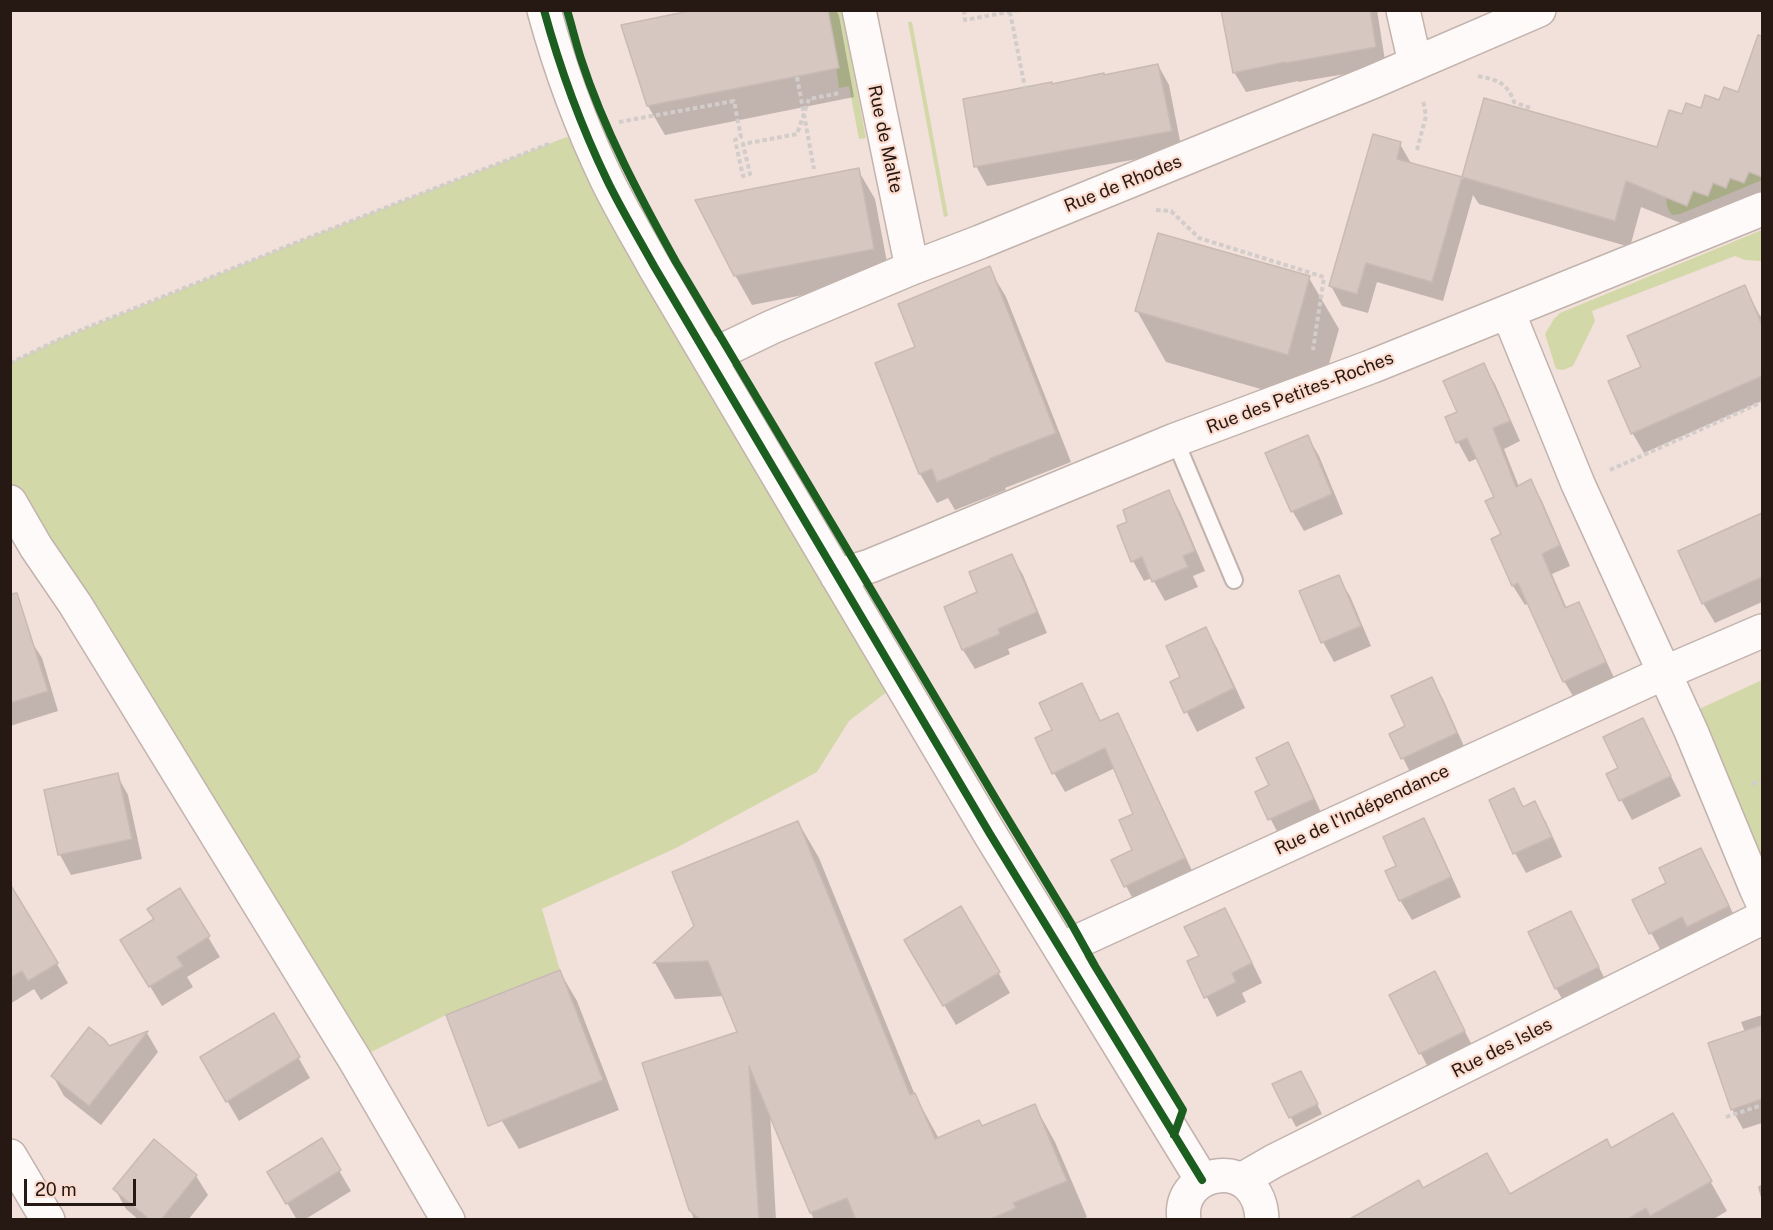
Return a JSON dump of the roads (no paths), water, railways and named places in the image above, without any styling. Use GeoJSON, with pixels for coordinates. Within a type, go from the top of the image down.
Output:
{"type":"FeatureCollection","features":[{"type":"Feature","properties":{"kind":"street"},"geometry":{"type":"LineString","coordinates":[[544,10],[566,83],[607,181],[710,362],[990,834],[1202,1180]]}},
{"type":"Feature","properties":{"kind":"street","name":"Rue de Malte"},"geometry":{"type":"LineString","coordinates":[[859,10],[912,268]]}},
{"type":"Feature","properties":{"kind":"street"},"geometry":{"type":"LineString","coordinates":[[1403,10],[1415,63]]}},
{"type":"Feature","properties":{"kind":"street","name":"Rue de Rhodes"},"geometry":{"type":"LineString","coordinates":[[710,362],[728,348],[772,327],[1539,10]]}},
{"type":"Feature","properties":{"kind":"street","name":"Rue des Petites-Roches"},"geometry":{"type":"LineString","coordinates":[[837,576],[870,566],[1175,440],[1508,312],[1762,209]]}},
{"type":"Feature","properties":{"kind":"street"},"geometry":{"type":"LineString","coordinates":[[1508,312],[1578,484],[1691,731],[1762,901]]}},
{"type":"Feature","properties":{"kind":"street"},"geometry":{"type":"LineString","coordinates":[[10,501],[23,550],[75,604],[355,1060],[448,1220]]}},
{"type":"Feature","properties":{"kind":"street","name":"Rue de l'Indépendance"},"geometry":{"type":"LineString","coordinates":[[1061,949],[1664,673],[1762,631]]}},
{"type":"Feature","properties":{"kind":"street","name":"Rue des Isles"},"geometry":{"type":"LineString","coordinates":[[1241,1180],[1274,1161],[1762,918]]}},
{"type":"Feature","properties":{"kind":"street"},"geometry":{"type":"LineString","coordinates":[[14,1167],[48,1220]]}},
{"type":"Feature","properties":{"kind":"street"},"geometry":{"type":"LineString","coordinates":[[1184,1220],[1185,1200],[1192,1189],[1202,1180],[1215,1175],[1229,1175],[1251,1187],[1262,1208],[1262,1220]]}},
{"type":"Feature","properties":{"kind":"lane"},"geometry":{"type":"LineString","coordinates":[[1175,440],[1234,580]]}}]}
